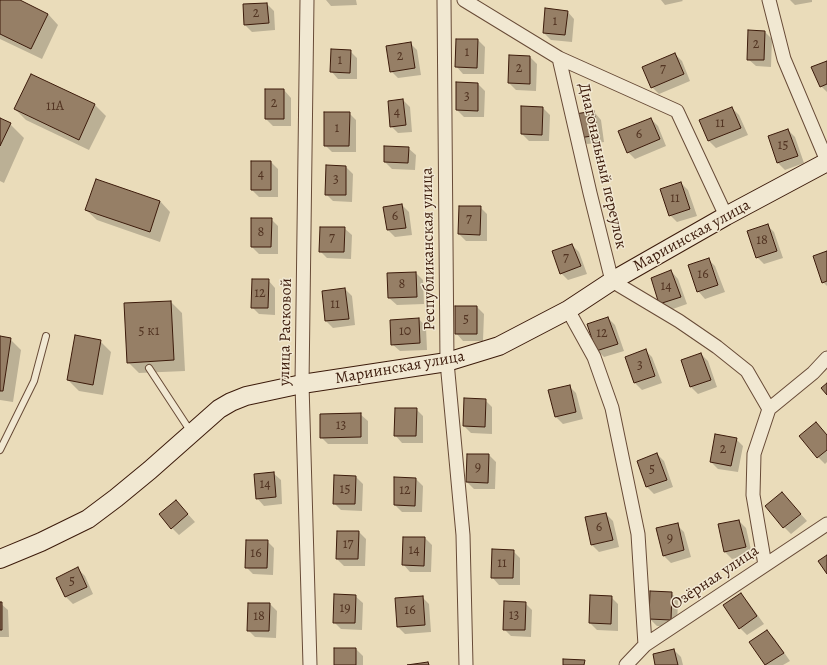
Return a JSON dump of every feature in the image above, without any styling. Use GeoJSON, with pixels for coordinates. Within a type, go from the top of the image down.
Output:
{"type":"FeatureCollection","features":[{"type":"Feature","properties":{"kind":"main road","name":"Мариинская улица"},"geometry":{"type":"LineString","coordinates":[[0,559],[41,542],[88,519],[116,498],[219,409],[231,402],[246,396],[302,384],[447,362],[499,346],[568,310],[612,281],[827,161]]}},
{"type":"Feature","properties":{"kind":"street","name":"улица Расковой"},"geometry":{"type":"LineString","coordinates":[[306,0],[302,384],[310,665]]}},
{"type":"Feature","properties":{"kind":"street","name":"Республиканская улица"},"geometry":{"type":"LineString","coordinates":[[444,0],[447,362],[463,535],[466,665]]}},
{"type":"Feature","properties":{"kind":"street"},"geometry":{"type":"LineString","coordinates":[[464,0],[558,58],[676,111],[726,216]]}},
{"type":"Feature","properties":{"kind":"street"},"geometry":{"type":"LineString","coordinates":[[769,0],[784,60],[827,161]]}},
{"type":"Feature","properties":{"kind":"street","name":"Диагональный переулок"},"geometry":{"type":"LineString","coordinates":[[558,58],[612,281]]}},
{"type":"Feature","properties":{"kind":"street"},"geometry":{"type":"LineString","coordinates":[[612,281],[679,321],[747,370],[769,409]]}},
{"type":"Feature","properties":{"kind":"street"},"geometry":{"type":"LineString","coordinates":[[568,310],[594,357],[612,408],[638,534],[645,645]]}},
{"type":"Feature","properties":{"kind":"street"},"geometry":{"type":"LineString","coordinates":[[764,565],[753,495],[754,454],[769,409],[813,372],[827,358]]}},
{"type":"Feature","properties":{"kind":"street","name":"Озёрная улица"},"geometry":{"type":"LineString","coordinates":[[626,665],[645,645],[827,524]]}},
{"type":"Feature","properties":{"kind":"lane"},"geometry":{"type":"LineString","coordinates":[[0,450],[34,381],[46,336]]}},
{"type":"Feature","properties":{"kind":"lane"},"geometry":{"type":"LineString","coordinates":[[149,368],[192,433]]}},
{"type":"Feature","properties":{"kind":"building"},"geometry":{"type":"Polygon","coordinates":[[[0,0],[20,0],[48,14],[31,49],[0,34],[0,0]]]}},
{"type":"Feature","properties":{"kind":"building"},"geometry":{"type":"Polygon","coordinates":[[[267,3],[269,23],[244,25],[243,4],[267,3]]]}},
{"type":"Feature","properties":{"kind":"building"},"geometry":{"type":"Polygon","coordinates":[[[545,8],[568,11],[565,35],[543,33],[545,8]]]}},
{"type":"Feature","properties":{"kind":"building"},"geometry":{"type":"Polygon","coordinates":[[[748,30],[765,31],[764,60],[747,60],[748,30]]]}},
{"type":"Feature","properties":{"kind":"building"},"geometry":{"type":"Polygon","coordinates":[[[456,39],[478,39],[477,68],[455,67],[456,39]]]}},
{"type":"Feature","properties":{"kind":"building"},"geometry":{"type":"Polygon","coordinates":[[[411,42],[415,68],[390,72],[386,46],[411,42]]]}},
{"type":"Feature","properties":{"kind":"building"},"geometry":{"type":"Polygon","coordinates":[[[331,49],[351,50],[350,73],[330,72],[331,49]]]}},
{"type":"Feature","properties":{"kind":"building"},"geometry":{"type":"Polygon","coordinates":[[[675,53],[684,74],[651,88],[642,67],[675,53]]]}},
{"type":"Feature","properties":{"kind":"building"},"geometry":{"type":"Polygon","coordinates":[[[509,55],[530,56],[530,84],[508,83],[509,55]]]}},
{"type":"Feature","properties":{"kind":"building"},"geometry":{"type":"Polygon","coordinates":[[[827,61],[827,84],[820,87],[811,67],[827,61]]]}},
{"type":"Feature","properties":{"kind":"building"},"geometry":{"type":"Polygon","coordinates":[[[31,74],[95,104],[79,140],[14,109],[31,74]]]}},
{"type":"Feature","properties":{"kind":"building"},"geometry":{"type":"Polygon","coordinates":[[[456,82],[478,83],[478,111],[456,110],[456,82]]]}},
{"type":"Feature","properties":{"kind":"building"},"geometry":{"type":"Polygon","coordinates":[[[265,89],[284,89],[284,119],[265,119],[265,89]]]}},
{"type":"Feature","properties":{"kind":"building"},"geometry":{"type":"Polygon","coordinates":[[[403,99],[406,125],[390,127],[388,101],[403,99]]]}},
{"type":"Feature","properties":{"kind":"building"},"geometry":{"type":"Polygon","coordinates":[[[521,106],[543,107],[542,135],[521,134],[521,106]]]}},
{"type":"Feature","properties":{"kind":"building"},"geometry":{"type":"Polygon","coordinates":[[[732,107],[741,128],[708,141],[699,120],[732,107]]]}},
{"type":"Feature","properties":{"kind":"building"},"geometry":{"type":"Polygon","coordinates":[[[594,111],[598,135],[579,138],[575,114],[594,111]]]}},
{"type":"Feature","properties":{"kind":"building"},"geometry":{"type":"Polygon","coordinates":[[[324,112],[350,112],[349,146],[324,146],[324,112]]]}},
{"type":"Feature","properties":{"kind":"building"},"geometry":{"type":"Polygon","coordinates":[[[0,118],[11,123],[0,146],[0,118]]]}},
{"type":"Feature","properties":{"kind":"building"},"geometry":{"type":"Polygon","coordinates":[[[651,118],[660,139],[627,153],[618,131],[651,118]]]}},
{"type":"Feature","properties":{"kind":"building"},"geometry":{"type":"Polygon","coordinates":[[[788,129],[798,156],[777,163],[768,136],[788,129]]]}},
{"type":"Feature","properties":{"kind":"building"},"geometry":{"type":"Polygon","coordinates":[[[384,146],[409,147],[408,163],[384,162],[384,146]]]}},
{"type":"Feature","properties":{"kind":"building"},"geometry":{"type":"Polygon","coordinates":[[[251,161],[271,161],[271,190],[251,190],[251,161]]]}},
{"type":"Feature","properties":{"kind":"building"},"geometry":{"type":"Polygon","coordinates":[[[326,165],[346,166],[346,195],[325,195],[326,165]]]}},
{"type":"Feature","properties":{"kind":"building"},"geometry":{"type":"Polygon","coordinates":[[[96,179],[160,201],[150,232],[85,210],[96,179]]]}},
{"type":"Feature","properties":{"kind":"building"},"geometry":{"type":"Polygon","coordinates":[[[681,182],[690,209],[669,216],[660,189],[681,182]]]}},
{"type":"Feature","properties":{"kind":"building"},"geometry":{"type":"Polygon","coordinates":[[[402,204],[406,228],[387,230],[383,207],[402,204]]]}},
{"type":"Feature","properties":{"kind":"building"},"geometry":{"type":"Polygon","coordinates":[[[459,206],[481,206],[480,235],[458,234],[459,206]]]}},
{"type":"Feature","properties":{"kind":"building"},"geometry":{"type":"Polygon","coordinates":[[[251,218],[272,218],[271,247],[251,247],[251,218]]]}},
{"type":"Feature","properties":{"kind":"building"},"geometry":{"type":"Polygon","coordinates":[[[768,224],[777,251],[756,258],[747,231],[768,224]]]}},
{"type":"Feature","properties":{"kind":"building"},"geometry":{"type":"Polygon","coordinates":[[[320,227],[345,227],[344,252],[319,252],[320,227]]]}},
{"type":"Feature","properties":{"kind":"building"},"geometry":{"type":"Polygon","coordinates":[[[572,244],[581,266],[560,274],[552,251],[572,244]]]}},
{"type":"Feature","properties":{"kind":"building"},"geometry":{"type":"Polygon","coordinates":[[[827,251],[827,281],[822,283],[813,256],[827,251]]]}},
{"type":"Feature","properties":{"kind":"building"},"geometry":{"type":"Polygon","coordinates":[[[709,258],[718,285],[697,292],[688,265],[709,258]]]}},
{"type":"Feature","properties":{"kind":"building"},"geometry":{"type":"Polygon","coordinates":[[[671,270],[681,297],[659,304],[651,278],[671,270]]]}},
{"type":"Feature","properties":{"kind":"building"},"geometry":{"type":"Polygon","coordinates":[[[416,272],[417,297],[388,298],[387,273],[416,272]]]}},
{"type":"Feature","properties":{"kind":"building"},"geometry":{"type":"Polygon","coordinates":[[[252,279],[269,279],[268,308],[251,308],[252,279]]]}},
{"type":"Feature","properties":{"kind":"building"},"geometry":{"type":"Polygon","coordinates":[[[345,288],[349,319],[325,321],[322,291],[345,288]]]}},
{"type":"Feature","properties":{"kind":"building"},"geometry":{"type":"Polygon","coordinates":[[[171,301],[174,360],[127,363],[124,303],[171,301]]]}},
{"type":"Feature","properties":{"kind":"building"},"geometry":{"type":"Polygon","coordinates":[[[455,306],[477,306],[477,334],[455,334],[455,306]]]}},
{"type":"Feature","properties":{"kind":"building"},"geometry":{"type":"Polygon","coordinates":[[[608,317],[618,344],[596,351],[587,324],[608,317]]]}},
{"type":"Feature","properties":{"kind":"building"},"geometry":{"type":"Polygon","coordinates":[[[419,318],[420,343],[391,345],[390,320],[419,318]]]}},
{"type":"Feature","properties":{"kind":"building"},"geometry":{"type":"Polygon","coordinates":[[[75,335],[101,340],[93,385],[67,380],[75,335]]]}},
{"type":"Feature","properties":{"kind":"building"},"geometry":{"type":"Polygon","coordinates":[[[0,336],[11,338],[3,391],[0,391],[0,336]]]}},
{"type":"Feature","properties":{"kind":"building"},"geometry":{"type":"Polygon","coordinates":[[[646,349],[655,376],[634,383],[625,357],[646,349]]]}},
{"type":"Feature","properties":{"kind":"building"},"geometry":{"type":"Polygon","coordinates":[[[701,353],[711,380],[690,387],[681,360],[701,353]]]}},
{"type":"Feature","properties":{"kind":"building"},"geometry":{"type":"Polygon","coordinates":[[[827,383],[827,395],[821,388],[827,383]]]}},
{"type":"Feature","properties":{"kind":"building"},"geometry":{"type":"Polygon","coordinates":[[[570,385],[576,412],[555,417],[548,390],[570,385]]]}},
{"type":"Feature","properties":{"kind":"building"},"geometry":{"type":"Polygon","coordinates":[[[464,398],[486,399],[485,427],[463,426],[464,398]]]}},
{"type":"Feature","properties":{"kind":"building"},"geometry":{"type":"Polygon","coordinates":[[[395,408],[417,408],[416,436],[394,436],[395,408]]]}},
{"type":"Feature","properties":{"kind":"building"},"geometry":{"type":"Polygon","coordinates":[[[361,413],[361,437],[320,438],[320,414],[361,413]]]}},
{"type":"Feature","properties":{"kind":"building"},"geometry":{"type":"Polygon","coordinates":[[[816,422],[827,435],[827,450],[817,458],[799,436],[816,422]]]}},
{"type":"Feature","properties":{"kind":"building"},"geometry":{"type":"Polygon","coordinates":[[[715,434],[737,438],[731,466],[710,462],[715,434]]]}},
{"type":"Feature","properties":{"kind":"building"},"geometry":{"type":"Polygon","coordinates":[[[657,453],[667,480],[646,487],[637,461],[657,453]]]}},
{"type":"Feature","properties":{"kind":"building"},"geometry":{"type":"Polygon","coordinates":[[[467,454],[489,454],[488,483],[466,482],[467,454]]]}},
{"type":"Feature","properties":{"kind":"building"},"geometry":{"type":"Polygon","coordinates":[[[274,472],[276,497],[256,499],[254,474],[274,472]]]}},
{"type":"Feature","properties":{"kind":"building"},"geometry":{"type":"Polygon","coordinates":[[[334,475],[356,476],[355,504],[333,504],[334,475]]]}},
{"type":"Feature","properties":{"kind":"building"},"geometry":{"type":"Polygon","coordinates":[[[394,477],[416,478],[415,506],[394,505],[394,477]]]}},
{"type":"Feature","properties":{"kind":"building"},"geometry":{"type":"Polygon","coordinates":[[[782,492],[801,514],[783,528],[765,506],[782,492]]]}},
{"type":"Feature","properties":{"kind":"building"},"geometry":{"type":"Polygon","coordinates":[[[176,500],[188,514],[171,529],[159,514],[176,500]]]}},
{"type":"Feature","properties":{"kind":"building"},"geometry":{"type":"Polygon","coordinates":[[[606,513],[613,540],[591,545],[585,517],[606,513]]]}},
{"type":"Feature","properties":{"kind":"building"},"geometry":{"type":"Polygon","coordinates":[[[739,520],[746,547],[724,552],[718,524],[739,520]]]}},
{"type":"Feature","properties":{"kind":"building"},"geometry":{"type":"Polygon","coordinates":[[[678,523],[684,550],[663,556],[656,528],[678,523]]]}},
{"type":"Feature","properties":{"kind":"building"},"geometry":{"type":"Polygon","coordinates":[[[337,531],[359,531],[358,559],[336,559],[337,531]]]}},
{"type":"Feature","properties":{"kind":"building"},"geometry":{"type":"Polygon","coordinates":[[[403,537],[425,537],[424,566],[402,565],[403,537]]]}},
{"type":"Feature","properties":{"kind":"building"},"geometry":{"type":"Polygon","coordinates":[[[246,540],[268,540],[267,568],[245,568],[246,540]]]}},
{"type":"Feature","properties":{"kind":"building"},"geometry":{"type":"Polygon","coordinates":[[[492,549],[514,550],[513,578],[491,578],[492,549]]]}},
{"type":"Feature","properties":{"kind":"building"},"geometry":{"type":"Polygon","coordinates":[[[827,555],[827,574],[818,561],[827,555]]]}},
{"type":"Feature","properties":{"kind":"building"},"geometry":{"type":"Polygon","coordinates":[[[78,567],[87,587],[65,597],[56,578],[78,567]]]}},
{"type":"Feature","properties":{"kind":"building"},"geometry":{"type":"Polygon","coordinates":[[[650,591],[672,592],[671,620],[649,619],[650,591]]]}},
{"type":"Feature","properties":{"kind":"building"},"geometry":{"type":"Polygon","coordinates":[[[741,593],[757,616],[739,629],[723,605],[741,593]]]}},
{"type":"Feature","properties":{"kind":"building"},"geometry":{"type":"Polygon","coordinates":[[[334,594],[356,595],[355,623],[333,623],[334,594]]]}},
{"type":"Feature","properties":{"kind":"building"},"geometry":{"type":"Polygon","coordinates":[[[590,595],[612,596],[611,624],[589,623],[590,595]]]}},
{"type":"Feature","properties":{"kind":"building"},"geometry":{"type":"Polygon","coordinates":[[[423,596],[425,625],[397,627],[395,598],[423,596]]]}},
{"type":"Feature","properties":{"kind":"building"},"geometry":{"type":"Polygon","coordinates":[[[504,601],[526,602],[525,630],[503,630],[504,601]]]}},
{"type":"Feature","properties":{"kind":"building"},"geometry":{"type":"Polygon","coordinates":[[[0,602],[2,602],[2,630],[0,630],[0,602]]]}},
{"type":"Feature","properties":{"kind":"building"},"geometry":{"type":"Polygon","coordinates":[[[248,603],[270,603],[269,631],[247,631],[248,603]]]}},
{"type":"Feature","properties":{"kind":"building"},"geometry":{"type":"Polygon","coordinates":[[[767,630],[784,653],[765,665],[749,642],[767,630]]]}},
{"type":"Feature","properties":{"kind":"building"},"geometry":{"type":"Polygon","coordinates":[[[334,648],[356,648],[356,665],[334,665],[334,648]]]}},
{"type":"Feature","properties":{"kind":"building"},"geometry":{"type":"Polygon","coordinates":[[[674,649],[678,665],[655,665],[653,654],[674,649]]]}},
{"type":"Feature","properties":{"kind":"building"},"geometry":{"type":"Polygon","coordinates":[[[563,659],[585,660],[584,665],[563,665],[563,659]]]}},
{"type":"Feature","properties":{"kind":"building"},"geometry":{"type":"Polygon","coordinates":[[[428,662],[429,665],[407,665],[428,662]]]}}]}
